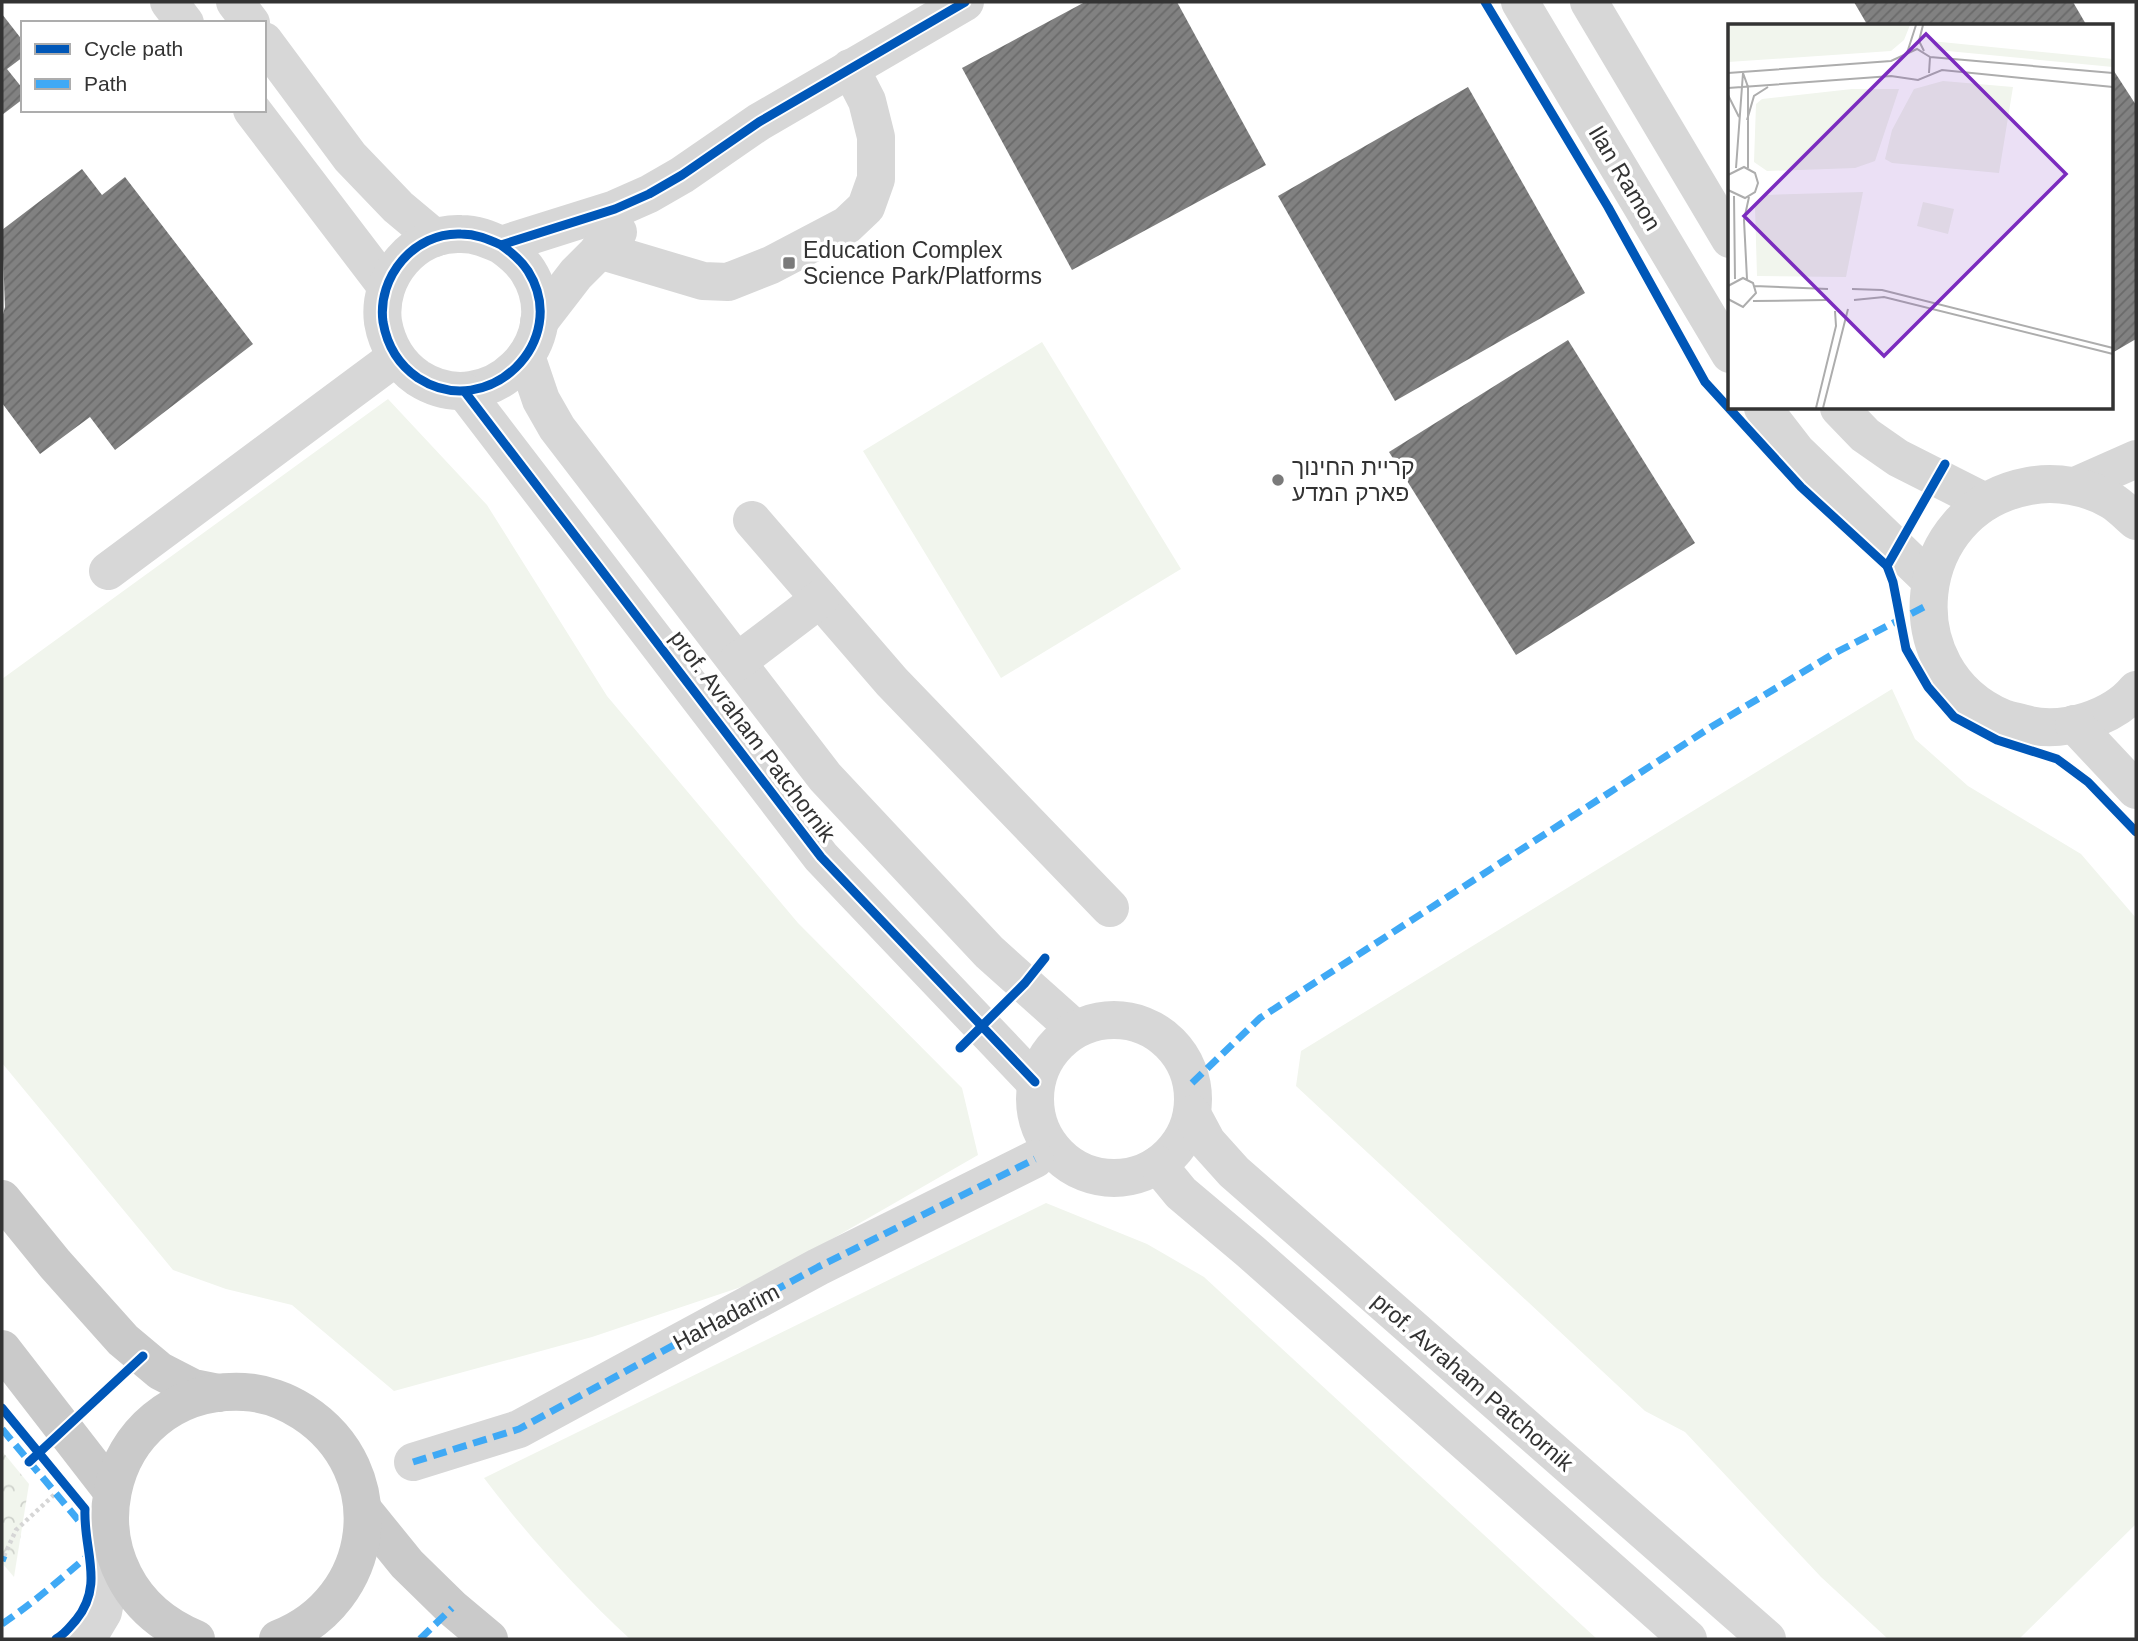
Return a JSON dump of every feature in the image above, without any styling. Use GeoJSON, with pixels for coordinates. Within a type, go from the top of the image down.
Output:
{"type":"FeatureCollection","features":[{"type":"Feature","properties":{"kind":"main road"},"geometry":{"type":"LineString","coordinates":[[2,1199],[55,1264],[123,1340],[160,1371],[193,1388],[218,1393],[245,1392],[271,1396],[296,1408],[319,1422],[351,1465],[360,1488],[364,1511],[363,1535],[351,1575],[327,1609],[294,1633],[278,1639]]}},
{"type":"Feature","properties":{"kind":"main road"},"geometry":{"type":"LineString","coordinates":[[2,1349],[112,1491]]}},
{"type":"Feature","properties":{"kind":"main road"},"geometry":{"type":"LineString","coordinates":[[196,1639],[168,1626],[145,1608],[127,1584],[114,1555],[109,1523],[112,1491],[120,1467],[133,1444],[150,1425],[181,1405],[218,1393]]}},
{"type":"Feature","properties":{"kind":"main road"},"geometry":{"type":"LineString","coordinates":[[364,1511],[407,1564],[489,1639]]}},
{"type":"Feature","properties":{"kind":"street"},"geometry":{"type":"LineString","coordinates":[[169,2],[183,21]]}},
{"type":"Feature","properties":{"kind":"street"},"geometry":{"type":"LineString","coordinates":[[235,2],[249,21]]}},
{"type":"Feature","properties":{"kind":"street"},"geometry":{"type":"LineString","coordinates":[[533,339],[539,303],[535,286],[522,263],[501,245],[480,236],[458,233],[435,237],[405,256],[386,286],[382,310],[385,335],[396,357],[410,372],[426,383],[445,390],[465,391],[489,386],[510,374],[598,250],[682,176],[760,122],[965,2]]}},
{"type":"Feature","properties":{"kind":"street","name":"Ilan Ramon"},"geometry":{"type":"LineString","coordinates":[[1520,2],[1728,351]]}},
{"type":"Feature","properties":{"kind":"street"},"geometry":{"type":"LineString","coordinates":[[1598,6],[1728,235]]}},
{"type":"Feature","properties":{"kind":"street"},"geometry":{"type":"LineString","coordinates":[[266,44],[350,157],[398,207],[435,237]]}},
{"type":"Feature","properties":{"kind":"street"},"geometry":{"type":"LineString","coordinates":[[598,250],[703,281],[728,282],[771,265],[847,225],[866,208],[876,179],[876,137],[867,101],[850,68]]}},
{"type":"Feature","properties":{"kind":"street"},"geometry":{"type":"LineString","coordinates":[[254,112],[386,286]]}},
{"type":"Feature","properties":{"kind":"street"},"geometry":{"type":"LineString","coordinates":[[501,245],[615,209],[682,176]]}},
{"type":"Feature","properties":{"kind":"street","name":"prof. Avraham Patchornik"},"geometry":{"type":"LineString","coordinates":[[533,339],[541,400],[557,428],[825,777],[989,952],[1075,1029]]}},
{"type":"Feature","properties":{"kind":"street"},"geometry":{"type":"LineString","coordinates":[[108,571],[396,357]]}},
{"type":"Feature","properties":{"kind":"street","name":"prof. Avraham Patchornik"},"geometry":{"type":"LineString","coordinates":[[465,391],[821,857],[1035,1082]]}},
{"type":"Feature","properties":{"kind":"street"},"geometry":{"type":"LineString","coordinates":[[1765,410],[1797,452],[1930,580]]}},
{"type":"Feature","properties":{"kind":"street"},"geometry":{"type":"LineString","coordinates":[[1841,410],[1865,435],[1898,458],[1985,502]]}},
{"type":"Feature","properties":{"kind":"street"},"geometry":{"type":"LineString","coordinates":[[2075,486],[2136,459]]}},
{"type":"Feature","properties":{"kind":"street"},"geometry":{"type":"LineString","coordinates":[[2136,521],[2111,500],[2075,486],[2044,483],[2013,489],[1985,502],[1959,523],[1940,550],[1930,580],[1928,605],[1933,640],[1948,673],[1973,699],[2004,718],[2038,727],[2074,724],[2104,714],[2131,697],[2136,690]]}},
{"type":"Feature","properties":{"kind":"street"},"geometry":{"type":"LineString","coordinates":[[752,520],[892,682],[1110,908]]}},
{"type":"Feature","properties":{"kind":"street"},"geometry":{"type":"LineString","coordinates":[[737,662],[820,599]]}},
{"type":"Feature","properties":{"kind":"street"},"geometry":{"type":"LineString","coordinates":[[2074,724],[2136,790]]}},
{"type":"Feature","properties":{"kind":"street"},"geometry":{"type":"LineString","coordinates":[[1098,1020],[1123,1020],[1147,1026],[1168,1040],[1183,1060],[1192,1083],[1192,1114],[1185,1134],[1174,1151],[1158,1165],[1137,1175],[1114,1178],[1091,1175],[1070,1165],[1052,1149],[1040,1129],[1034,1106],[1035,1082],[1043,1061],[1056,1042],[1075,1029],[1098,1020]]}},
{"type":"Feature","properties":{"kind":"street","name":"prof. Avraham Patchornik"},"geometry":{"type":"LineString","coordinates":[[1192,1114],[1207,1142],[1234,1172],[1767,1639]]}},
{"type":"Feature","properties":{"kind":"street","name":"HaHadarim"},"geometry":{"type":"LineString","coordinates":[[413,1462],[519,1429],[818,1267],[1035,1159]]}},
{"type":"Feature","properties":{"kind":"street"},"geometry":{"type":"LineString","coordinates":[[1158,1165],[1181,1193],[1688,1639]]}},
{"type":"Feature","properties":{"kind":"street"},"geometry":{"type":"LineString","coordinates":[[87,1639],[103,1612],[114,1555]]}},
{"type":"Feature","properties":{"kind":"path"},"geometry":{"type":"LineString","coordinates":[[4,1556],[16,1530],[56,1493]]}},
{"type":"Feature","properties":{"kind":"green space"},"geometry":{"type":"Polygon","coordinates":[[[1042,342],[1181,569],[1001,678],[863,451],[1042,342]]]}},
{"type":"Feature","properties":{"kind":"green space"},"geometry":{"type":"Polygon","coordinates":[[[388,399],[487,505],[607,696],[798,923],[962,1088],[978,1155],[759,1281],[592,1337],[394,1391],[292,1305],[226,1289],[173,1270],[2,1063],[2,679],[388,399]]]}},
{"type":"Feature","properties":{"kind":"green space"},"geometry":{"type":"Polygon","coordinates":[[[1892,689],[1915,739],[1968,786],[2081,854],[2136,918],[2136,1524],[2020,1638],[2014,1639],[1888,1639],[1821,1577],[1685,1432],[1645,1411],[1296,1086],[1301,1051],[1892,689]]]}},
{"type":"Feature","properties":{"kind":"green space"},"geometry":{"type":"Polygon","coordinates":[[[1046,1203],[1147,1244],[1204,1277],[1597,1639],[630,1639],[554,1562],[484,1478],[1046,1203]]]}},
{"type":"Feature","properties":{"kind":"green space"},"geometry":{"type":"Polygon","coordinates":[[[2,1451],[29,1484],[14,1577],[2,1563],[2,1451]]]}},
{"type":"Feature","properties":{"kind":"building"},"geometry":{"type":"Polygon","coordinates":[[[1085,2],[1177,2],[1266,165],[1072,270],[962,68],[1085,2]]]}},
{"type":"Feature","properties":{"kind":"building"},"geometry":{"type":"Polygon","coordinates":[[[1854,2],[2073,2],[2086,24],[1867,24],[1854,2]]]}},
{"type":"Feature","properties":{"kind":"building"},"geometry":{"type":"Polygon","coordinates":[[[2,14],[21,38],[21,58],[7,69],[21,86],[21,101],[2,115],[2,14]]]}},
{"type":"Feature","properties":{"kind":"building"},"geometry":{"type":"Polygon","coordinates":[[[2114,71],[2136,105],[2136,339],[2114,352],[2114,71]]]}},
{"type":"Feature","properties":{"kind":"building"},"geometry":{"type":"Polygon","coordinates":[[[1468,87],[1585,293],[1395,401],[1278,196],[1468,87]]]}},
{"type":"Feature","properties":{"kind":"building"},"geometry":{"type":"Polygon","coordinates":[[[82,169],[102,195],[125,177],[253,344],[115,450],[90,417],[40,454],[2,403],[2,318],[5,307],[2,230],[82,169]]]}},
{"type":"Feature","properties":{"kind":"building"},"geometry":{"type":"Polygon","coordinates":[[[1568,340],[1695,543],[1516,655],[1389,452],[1568,340]]]}},
{"type":"Feature","properties":{"kind":"marked path"},"geometry":{"type":"LineString","coordinates":[[1192,1083],[1260,1018],[1711,727],[1833,654],[1928,605]]}},
{"type":"Feature","properties":{"kind":"marked path"},"geometry":{"type":"LineString","coordinates":[[413,1462],[519,1429],[818,1267],[1035,1159]]}},
{"type":"Feature","properties":{"kind":"marked path"},"geometry":{"type":"LineString","coordinates":[[2,1429],[84,1527]]}},
{"type":"Feature","properties":{"kind":"marked path"},"geometry":{"type":"LineString","coordinates":[[2,1624],[90,1554]]}},
{"type":"Feature","properties":{"kind":"marked path"},"geometry":{"type":"LineString","coordinates":[[2,1561],[4,1556]]}},
{"type":"Feature","properties":{"kind":"marked path"},"geometry":{"type":"LineString","coordinates":[[420,1639],[452,1608]]}},
{"type":"Feature","properties":{"kind":"cycle path"},"geometry":{"type":"LineString","coordinates":[[501,245],[516,256],[528,271],[539,298],[539,324],[531,347],[516,368],[495,382],[471,390],[445,389],[418,378],[395,354],[387,339],[383,322],[386,289],[402,260],[414,249],[444,235],[461,234],[482,237],[501,245],[615,209],[649,194],[682,175],[759,122],[965,2]]}},
{"type":"Feature","properties":{"kind":"cycle path"},"geometry":{"type":"LineString","coordinates":[[1485,2],[1608,207],[1705,382],[1728,407]]}},
{"type":"Feature","properties":{"kind":"cycle path"},"geometry":{"type":"LineString","coordinates":[[465,392],[821,857],[1035,1082]]}},
{"type":"Feature","properties":{"kind":"cycle path"},"geometry":{"type":"LineString","coordinates":[[1731,410],[1801,487],[1887,566],[1893,582],[1906,649],[1928,687],[1954,717],[1997,740],[2057,759],[2088,782],[2136,832]]}},
{"type":"Feature","properties":{"kind":"cycle path"},"geometry":{"type":"LineString","coordinates":[[1887,566],[1945,464]]}},
{"type":"Feature","properties":{"kind":"cycle path"},"geometry":{"type":"LineString","coordinates":[[960,1048],[1025,983],[1045,958]]}},
{"type":"Feature","properties":{"kind":"cycle path"},"geometry":{"type":"LineString","coordinates":[[29,1462],[143,1356]]}},
{"type":"Feature","properties":{"kind":"cycle path"},"geometry":{"type":"LineString","coordinates":[[2,1408],[85,1509],[91,1566],[89,1593],[85,1607],[76,1620],[56,1639]]}},
{"type":"Feature","properties":{"kind":"place","name":"Education Complex Science Park/Platforms"},"geometry":{"type":"Point","coordinates":[789,263]}},
{"type":"Feature","properties":{"kind":"place","name":"קריית החינוך פארק המדע"},"geometry":{"type":"Point","coordinates":[1278,480]}}]}
